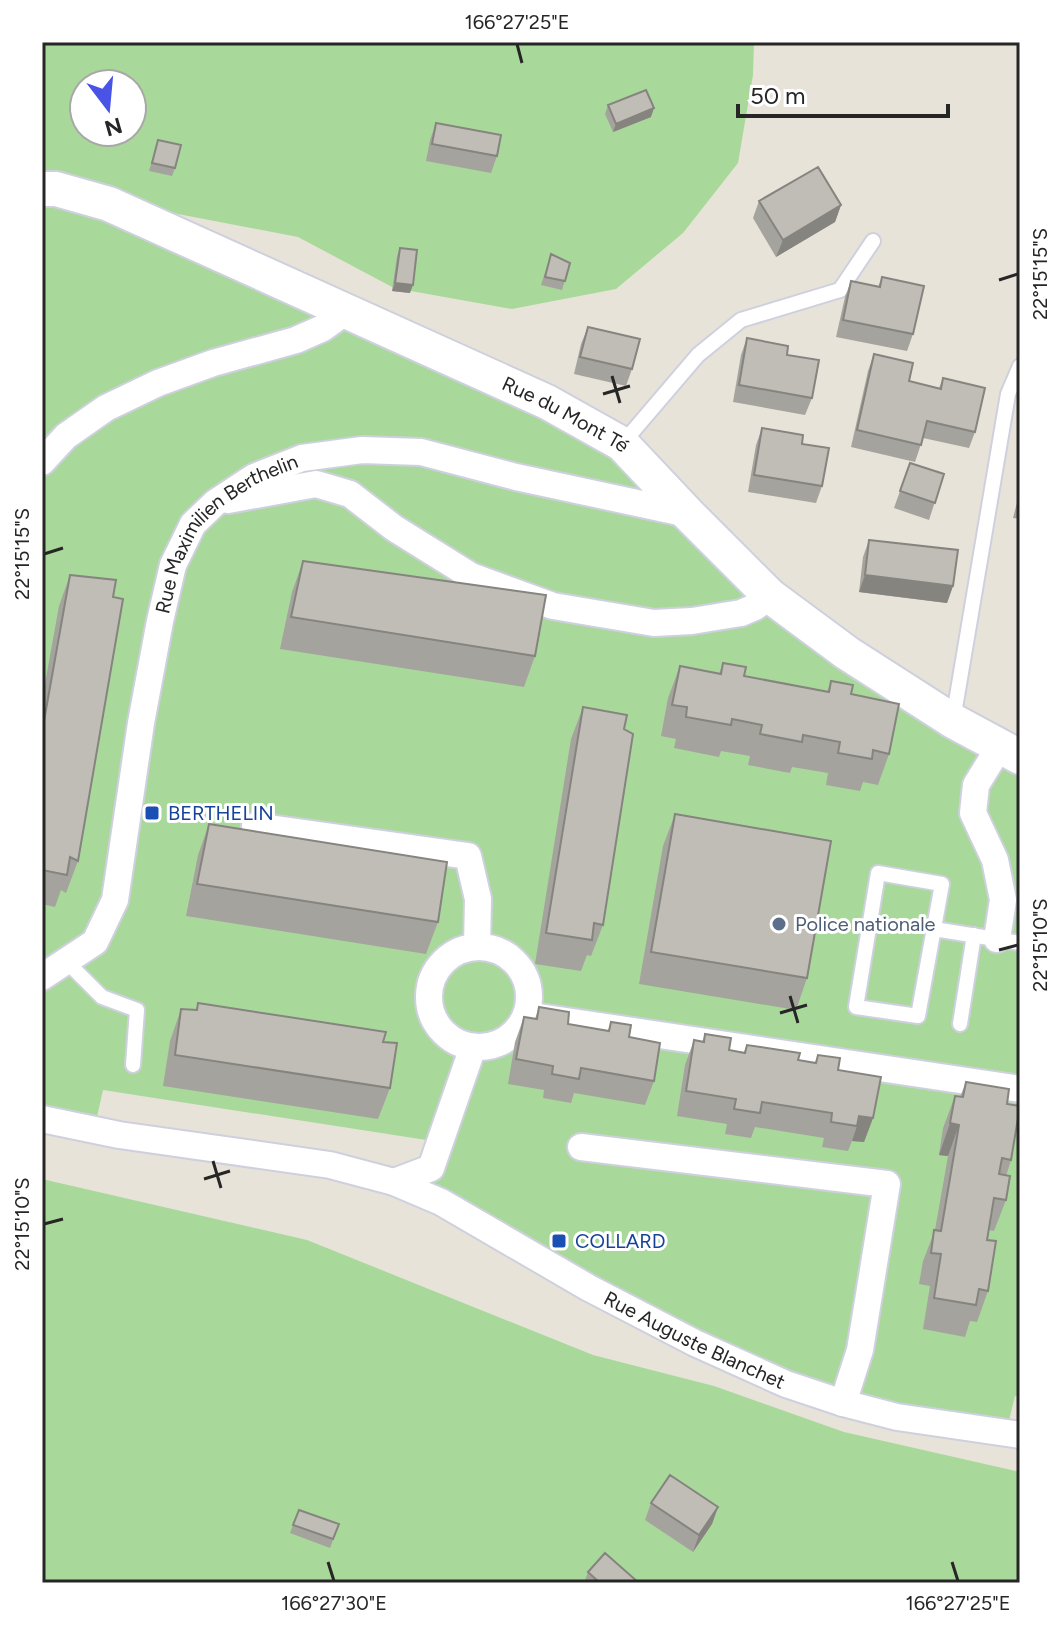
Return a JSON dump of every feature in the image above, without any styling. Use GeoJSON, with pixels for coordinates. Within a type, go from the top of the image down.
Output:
{"type":"FeatureCollection","features":[{"type":"Feature","properties":{"kind":"street","name":"Rue du Mont Té"},"geometry":{"type":"LineString","coordinates":[[42,189],[56,189],[109,204],[547,402],[622,444],[770,596],[847,653],[953,721],[1010,752]]}},
{"type":"Feature","properties":{"kind":"street"},"geometry":{"type":"LineString","coordinates":[[42,462],[66,436],[106,408],[158,383],[213,363],[296,340],[323,328],[345,312]]}},
{"type":"Feature","properties":{"kind":"street","name":"Rue Maximilien Berthelin"},"geometry":{"type":"LineString","coordinates":[[42,977],[95,942],[115,900],[141,723],[173,565],[193,524],[216,502],[254,477],[302,458],[362,450],[421,452],[516,477],[688,514]]}},
{"type":"Feature","properties":{"kind":"street"},"geometry":{"type":"LineString","coordinates":[[216,502],[316,484],[350,494],[394,528],[471,576],[567,609],[654,623],[692,621],[741,613],[770,596]]}},
{"type":"Feature","properties":{"kind":"street"},"geometry":{"type":"LineString","coordinates":[[997,939],[1003,900],[995,860],[973,813],[976,785],[1010,752]]}},
{"type":"Feature","properties":{"kind":"street"},"geometry":{"type":"LineString","coordinates":[[255,826],[468,856],[478,899],[477,947]]}},
{"type":"Feature","properties":{"kind":"street"},"geometry":{"type":"LineString","coordinates":[[477,947],[508,955],[520,967],[528,982],[530,998],[526,1015],[518,1029],[505,1040],[489,1046],[473,1047],[457,1043],[443,1033],[433,1019],[429,987],[435,971],[460,950],[477,947]]}},
{"type":"Feature","properties":{"kind":"street"},"geometry":{"type":"LineString","coordinates":[[526,1015],[1020,1089]]}},
{"type":"Feature","properties":{"kind":"street"},"geometry":{"type":"LineString","coordinates":[[42,1119],[119,1135],[330,1165],[394,1182],[431,1168],[473,1047]]}},
{"type":"Feature","properties":{"kind":"street"},"geometry":{"type":"LineString","coordinates":[[581,1147],[887,1184],[860,1350],[843,1403]]}},
{"type":"Feature","properties":{"kind":"street","name":"Rue Auguste Blanchet"},"geometry":{"type":"LineString","coordinates":[[394,1182],[441,1202],[589,1288],[695,1343],[786,1384],[897,1417],[1020,1435]]}},
{"type":"Feature","properties":{"kind":"lane"},"geometry":{"type":"LineString","coordinates":[[622,444],[698,355],[741,320],[840,290],[873,241]]}},
{"type":"Feature","properties":{"kind":"lane"},"geometry":{"type":"LineString","coordinates":[[953,721],[1008,394],[1020,366]]}},
{"type":"Feature","properties":{"kind":"lane"},"geometry":{"type":"LineString","coordinates":[[878,873],[942,884],[934,929],[918,1016],[856,1007],[878,873]]}},
{"type":"Feature","properties":{"kind":"lane"},"geometry":{"type":"LineString","coordinates":[[934,929],[997,939],[960,1024]]}},
{"type":"Feature","properties":{"kind":"lane"},"geometry":{"type":"LineString","coordinates":[[66,961],[102,997],[137,1010],[133,1065]]}},
{"type":"Feature","properties":{"kind":"green space"},"geometry":{"type":"Polygon","coordinates":[[[42,42],[754,42],[753,75],[738,163],[683,233],[616,289],[512,309],[394,288],[298,237],[131,205],[593,426],[770,596],[1020,757],[1020,1397],[1015,1396],[1006,1433],[843,1403],[394,1182],[439,1142],[103,1090],[94,1130],[42,1119],[42,42]]]}},
{"type":"Feature","properties":{"kind":"green space"},"geometry":{"type":"Polygon","coordinates":[[[42,1179],[307,1240],[593,1355],[714,1386],[844,1432],[1020,1472],[1020,1583],[42,1583],[42,1179]]]}},
{"type":"Feature","properties":{"kind":"building"},"geometry":{"type":"Polygon","coordinates":[[[646,90],[654,108],[616,124],[608,105],[646,90]]]}},
{"type":"Feature","properties":{"kind":"building"},"geometry":{"type":"Polygon","coordinates":[[[436,123],[501,135],[497,156],[432,144],[436,123]]]}},
{"type":"Feature","properties":{"kind":"building"},"geometry":{"type":"Polygon","coordinates":[[[158,140],[181,145],[175,168],[152,163],[158,140]]]}},
{"type":"Feature","properties":{"kind":"building"},"geometry":{"type":"Polygon","coordinates":[[[818,167],[841,205],[783,240],[759,201],[818,167]]]}},
{"type":"Feature","properties":{"kind":"building"},"geometry":{"type":"Polygon","coordinates":[[[400,248],[417,250],[413,285],[395,283],[400,248]]]}},
{"type":"Feature","properties":{"kind":"building"},"geometry":{"type":"Polygon","coordinates":[[[551,254],[570,263],[565,281],[545,277],[551,254]]]}},
{"type":"Feature","properties":{"kind":"building"},"geometry":{"type":"Polygon","coordinates":[[[882,277],[924,286],[913,334],[843,320],[851,281],[880,287],[882,277]]]}},
{"type":"Feature","properties":{"kind":"building"},"geometry":{"type":"Polygon","coordinates":[[[588,327],[640,339],[632,369],[580,357],[588,327]]]}},
{"type":"Feature","properties":{"kind":"building"},"geometry":{"type":"Polygon","coordinates":[[[747,338],[788,346],[787,355],[819,360],[812,398],[739,385],[747,338]]]}},
{"type":"Feature","properties":{"kind":"building"},"geometry":{"type":"Polygon","coordinates":[[[874,354],[913,363],[909,381],[941,389],[943,378],[985,388],[975,432],[927,421],[921,445],[857,430],[874,354]]]}},
{"type":"Feature","properties":{"kind":"building"},"geometry":{"type":"Polygon","coordinates":[[[762,428],[803,435],[802,444],[829,448],[822,486],[754,475],[762,428]]]}},
{"type":"Feature","properties":{"kind":"building"},"geometry":{"type":"Polygon","coordinates":[[[910,463],[944,474],[935,503],[900,491],[910,463]]]}},
{"type":"Feature","properties":{"kind":"building"},"geometry":{"type":"Polygon","coordinates":[[[869,540],[958,550],[953,586],[865,575],[869,540]]]}},
{"type":"Feature","properties":{"kind":"building"},"geometry":{"type":"Polygon","coordinates":[[[303,561],[546,595],[535,656],[291,617],[303,561]]]}},
{"type":"Feature","properties":{"kind":"building"},"geometry":{"type":"Polygon","coordinates":[[[70,575],[116,580],[113,597],[123,599],[78,861],[70,857],[67,875],[42,870],[42,732],[70,575]]]}},
{"type":"Feature","properties":{"kind":"building"},"geometry":{"type":"Polygon","coordinates":[[[723,663],[746,667],[744,676],[829,692],[831,681],[853,685],[851,694],[899,704],[889,754],[873,750],[872,759],[838,753],[840,742],[803,735],[802,742],[760,734],[762,725],[732,719],[731,725],[686,717],[687,707],[672,705],[680,666],[721,674],[723,663]]]}},
{"type":"Feature","properties":{"kind":"building"},"geometry":{"type":"Polygon","coordinates":[[[583,707],[627,715],[624,729],[633,734],[603,925],[594,923],[592,940],[546,933],[583,707]]]}},
{"type":"Feature","properties":{"kind":"building"},"geometry":{"type":"Polygon","coordinates":[[[675,814],[831,841],[807,978],[651,952],[675,814]]]}},
{"type":"Feature","properties":{"kind":"building"},"geometry":{"type":"Polygon","coordinates":[[[209,824],[447,862],[438,922],[197,884],[209,824]]]}},
{"type":"Feature","properties":{"kind":"building"},"geometry":{"type":"Polygon","coordinates":[[[198,1003],[386,1032],[383,1042],[397,1043],[390,1088],[175,1055],[181,1009],[197,1010],[198,1003]]]}},
{"type":"Feature","properties":{"kind":"building"},"geometry":{"type":"Polygon","coordinates":[[[539,1007],[569,1012],[568,1024],[609,1031],[611,1022],[631,1025],[629,1037],[660,1043],[654,1081],[581,1068],[579,1079],[552,1074],[553,1066],[516,1059],[524,1017],[537,1019],[539,1007]]]}},
{"type":"Feature","properties":{"kind":"building"},"geometry":{"type":"Polygon","coordinates":[[[705,1034],[731,1038],[729,1050],[745,1053],[747,1045],[800,1053],[798,1060],[816,1063],[818,1055],[840,1058],[838,1070],[881,1077],[873,1118],[859,1116],[857,1126],[831,1122],[832,1113],[762,1102],[760,1113],[734,1109],[736,1099],[686,1091],[694,1040],[704,1042],[705,1034]]]}},
{"type":"Feature","properties":{"kind":"building"},"geometry":{"type":"Polygon","coordinates":[[[966,1082],[1009,1089],[1007,1104],[1020,1106],[1011,1160],[1002,1158],[999,1174],[1010,1176],[1006,1200],[994,1198],[987,1240],[996,1241],[988,1291],[979,1289],[976,1305],[934,1298],[941,1254],[931,1253],[934,1230],[941,1231],[959,1125],[950,1123],[955,1096],[963,1097],[966,1082]]]}},
{"type":"Feature","properties":{"kind":"building"},"geometry":{"type":"Polygon","coordinates":[[[670,1475],[718,1507],[699,1535],[651,1503],[670,1475]]]}},
{"type":"Feature","properties":{"kind":"building"},"geometry":{"type":"Polygon","coordinates":[[[299,1510],[339,1524],[333,1539],[293,1525],[299,1510]]]}},
{"type":"Feature","properties":{"kind":"building"},"geometry":{"type":"Polygon","coordinates":[[[605,1553],[639,1583],[600,1583],[588,1572],[605,1553]]]}},
{"type":"Feature","properties":{"kind":"place","name":"BERTHELIN"},"geometry":{"type":"Point","coordinates":[152,813]}},
{"type":"Feature","properties":{"kind":"place","name":"Police nationale"},"geometry":{"type":"Point","coordinates":[779,924]}},
{"type":"Feature","properties":{"kind":"place","name":"COLLARD"},"geometry":{"type":"Point","coordinates":[559,1241]}}]}
